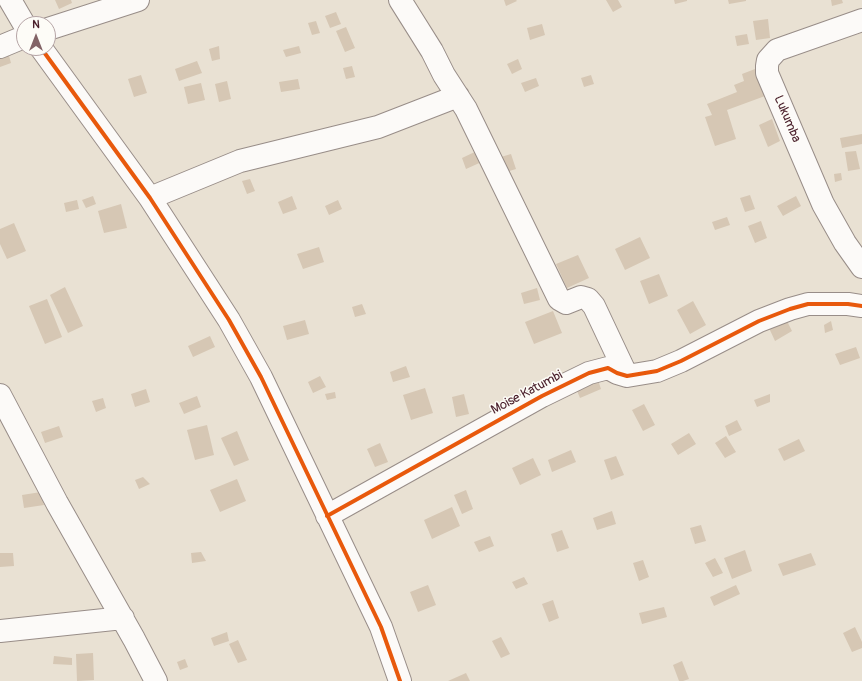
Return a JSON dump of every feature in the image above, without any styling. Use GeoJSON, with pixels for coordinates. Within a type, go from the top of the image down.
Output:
{"type":"FeatureCollection","features":[{"type":"Feature","properties":{"kind":"street"},"geometry":{"type":"LineString","coordinates":[[10,0],[19,16]]}},
{"type":"Feature","properties":{"kind":"street"},"geometry":{"type":"LineString","coordinates":[[56,26],[138,0]]}},
{"type":"Feature","properties":{"kind":"street"},"geometry":{"type":"LineString","coordinates":[[400,0],[470,116],[559,300],[566,303],[581,297],[588,299],[594,306],[627,376],[657,371],[681,362],[759,321],[790,309],[808,304],[848,304],[862,306]]}},
{"type":"Feature","properties":{"kind":"street","name":"Lukumba"},"geometry":{"type":"LineString","coordinates":[[862,20],[776,50],[768,60],[767,66],[767,72],[823,204],[845,243],[862,267]]}},
{"type":"Feature","properties":{"kind":"street"},"geometry":{"type":"LineString","coordinates":[[0,47],[16,40]]}},
{"type":"Feature","properties":{"kind":"street"},"geometry":{"type":"LineString","coordinates":[[47,56],[150,198],[229,320],[261,377],[381,627],[400,681]]}},
{"type":"Feature","properties":{"kind":"street"},"geometry":{"type":"LineString","coordinates":[[150,198],[240,161],[378,127],[458,96]]}},
{"type":"Feature","properties":{"kind":"street","name":"Moise Katumbi"},"geometry":{"type":"LineString","coordinates":[[327,516],[542,396],[582,376],[600,369],[608,368],[627,376]]}},
{"type":"Feature","properties":{"kind":"street"},"geometry":{"type":"LineString","coordinates":[[0,395],[57,503],[123,618],[156,681]]}},
{"type":"Feature","properties":{"kind":"street"},"geometry":{"type":"LineString","coordinates":[[0,631],[123,618]]}},
{"type":"Feature","properties":{"kind":"building"},"geometry":{"type":"Polygon","coordinates":[[[55,0],[71,0],[72,3],[59,9],[55,0]]]}},
{"type":"Feature","properties":{"kind":"building"},"geometry":{"type":"Polygon","coordinates":[[[504,0],[516,0],[517,1],[506,6],[504,0]]]}},
{"type":"Feature","properties":{"kind":"building"},"geometry":{"type":"Polygon","coordinates":[[[606,0],[618,0],[622,7],[613,12],[606,0]]]}},
{"type":"Feature","properties":{"kind":"building"},"geometry":{"type":"Polygon","coordinates":[[[674,0],[687,0],[687,1],[675,4],[674,0]]]}},
{"type":"Feature","properties":{"kind":"building"},"geometry":{"type":"Polygon","coordinates":[[[728,0],[746,0],[746,1],[729,4],[728,0]]]}},
{"type":"Feature","properties":{"kind":"building"},"geometry":{"type":"Polygon","coordinates":[[[831,0],[842,0],[843,3],[832,6],[831,0]]]}},
{"type":"Feature","properties":{"kind":"building"},"geometry":{"type":"Polygon","coordinates":[[[336,12],[341,24],[330,28],[325,16],[336,12]]]}},
{"type":"Feature","properties":{"kind":"building"},"geometry":{"type":"Polygon","coordinates":[[[768,19],[770,38],[756,40],[753,21],[768,19]]]}},
{"type":"Feature","properties":{"kind":"building"},"geometry":{"type":"Polygon","coordinates":[[[316,21],[320,33],[312,35],[308,23],[316,21]]]}},
{"type":"Feature","properties":{"kind":"building"},"geometry":{"type":"Polygon","coordinates":[[[542,24],[545,35],[530,40],[527,28],[542,24]]]}},
{"type":"Feature","properties":{"kind":"building"},"geometry":{"type":"Polygon","coordinates":[[[346,27],[355,48],[345,52],[336,31],[346,27]]]}},
{"type":"Feature","properties":{"kind":"building"},"geometry":{"type":"Polygon","coordinates":[[[747,34],[749,44],[737,46],[735,36],[747,34]]]}},
{"type":"Feature","properties":{"kind":"building"},"geometry":{"type":"Polygon","coordinates":[[[219,46],[220,59],[212,61],[209,49],[219,46]]]}},
{"type":"Feature","properties":{"kind":"building"},"geometry":{"type":"Polygon","coordinates":[[[299,46],[301,53],[286,57],[283,50],[299,46]]]}},
{"type":"Feature","properties":{"kind":"building"},"geometry":{"type":"Polygon","coordinates":[[[8,52],[11,63],[0,67],[0,54],[8,52]]]}},
{"type":"Feature","properties":{"kind":"building"},"geometry":{"type":"Polygon","coordinates":[[[518,59],[522,69],[512,74],[507,64],[518,59]]]}},
{"type":"Feature","properties":{"kind":"building"},"geometry":{"type":"Polygon","coordinates":[[[197,61],[202,73],[179,81],[175,69],[197,61]]]}},
{"type":"Feature","properties":{"kind":"building"},"geometry":{"type":"Polygon","coordinates":[[[352,66],[355,77],[346,79],[343,68],[352,66]]]}},
{"type":"Feature","properties":{"kind":"building"},"geometry":{"type":"Polygon","coordinates":[[[755,69],[765,96],[727,110],[736,139],[715,146],[705,117],[712,115],[707,104],[737,92],[734,85],[744,81],[742,74],[755,69]]]}},
{"type":"Feature","properties":{"kind":"building"},"geometry":{"type":"Polygon","coordinates":[[[141,75],[147,93],[134,97],[128,79],[141,75]]]}},
{"type":"Feature","properties":{"kind":"building"},"geometry":{"type":"Polygon","coordinates":[[[591,75],[594,84],[584,87],[581,78],[591,75]]]}},
{"type":"Feature","properties":{"kind":"building"},"geometry":{"type":"Polygon","coordinates":[[[536,78],[539,86],[525,92],[521,83],[536,78]]]}},
{"type":"Feature","properties":{"kind":"building"},"geometry":{"type":"Polygon","coordinates":[[[298,79],[300,89],[281,92],[279,82],[298,79]]]}},
{"type":"Feature","properties":{"kind":"building"},"geometry":{"type":"Polygon","coordinates":[[[227,81],[231,99],[219,102],[215,84],[227,81]]]}},
{"type":"Feature","properties":{"kind":"building"},"geometry":{"type":"Polygon","coordinates":[[[201,83],[205,100],[188,104],[184,87],[201,83]]]}},
{"type":"Feature","properties":{"kind":"building"},"geometry":{"type":"Polygon","coordinates":[[[772,119],[780,141],[768,147],[759,125],[772,119]]]}},
{"type":"Feature","properties":{"kind":"building"},"geometry":{"type":"Polygon","coordinates":[[[862,134],[862,144],[842,148],[840,138],[862,134]]]}},
{"type":"Feature","properties":{"kind":"building"},"geometry":{"type":"Polygon","coordinates":[[[481,149],[486,160],[466,169],[462,158],[481,149]]]}},
{"type":"Feature","properties":{"kind":"building"},"geometry":{"type":"Polygon","coordinates":[[[856,151],[860,169],[848,171],[845,152],[856,151]]]}},
{"type":"Feature","properties":{"kind":"building"},"geometry":{"type":"Polygon","coordinates":[[[511,154],[516,169],[506,172],[501,157],[511,154]]]}},
{"type":"Feature","properties":{"kind":"building"},"geometry":{"type":"Polygon","coordinates":[[[841,173],[842,180],[835,182],[834,174],[841,173]]]}},
{"type":"Feature","properties":{"kind":"building"},"geometry":{"type":"Polygon","coordinates":[[[250,179],[255,191],[247,194],[242,181],[250,179]]]}},
{"type":"Feature","properties":{"kind":"building"},"geometry":{"type":"Polygon","coordinates":[[[750,195],[755,209],[745,212],[740,198],[750,195]]]}},
{"type":"Feature","properties":{"kind":"building"},"geometry":{"type":"Polygon","coordinates":[[[93,196],[96,204],[86,208],[82,200],[93,196]]]}},
{"type":"Feature","properties":{"kind":"building"},"geometry":{"type":"Polygon","coordinates":[[[292,196],[297,209],[283,214],[278,202],[292,196]]]}},
{"type":"Feature","properties":{"kind":"building"},"geometry":{"type":"Polygon","coordinates":[[[796,196],[801,206],[783,216],[777,206],[796,196]]]}},
{"type":"Feature","properties":{"kind":"building"},"geometry":{"type":"Polygon","coordinates":[[[77,200],[79,209],[66,212],[64,203],[77,200]]]}},
{"type":"Feature","properties":{"kind":"building"},"geometry":{"type":"Polygon","coordinates":[[[338,200],[342,209],[329,215],[325,206],[338,200]]]}},
{"type":"Feature","properties":{"kind":"building"},"geometry":{"type":"Polygon","coordinates":[[[121,204],[127,228],[104,233],[98,211],[121,204]]]}},
{"type":"Feature","properties":{"kind":"building"},"geometry":{"type":"Polygon","coordinates":[[[727,217],[730,225],[715,230],[712,222],[727,217]]]}},
{"type":"Feature","properties":{"kind":"building"},"geometry":{"type":"Polygon","coordinates":[[[761,221],[767,238],[755,243],[748,226],[761,221]]]}},
{"type":"Feature","properties":{"kind":"building"},"geometry":{"type":"Polygon","coordinates":[[[14,223],[26,251],[7,259],[0,244],[0,229],[14,223]]]}},
{"type":"Feature","properties":{"kind":"building"},"geometry":{"type":"Polygon","coordinates":[[[640,237],[650,258],[625,270],[615,249],[640,237]]]}},
{"type":"Feature","properties":{"kind":"building"},"geometry":{"type":"Polygon","coordinates":[[[319,247],[324,262],[303,269],[297,254],[319,247]]]}},
{"type":"Feature","properties":{"kind":"building"},"geometry":{"type":"Polygon","coordinates":[[[578,255],[589,278],[567,288],[556,264],[578,255]]]}},
{"type":"Feature","properties":{"kind":"building"},"geometry":{"type":"Polygon","coordinates":[[[659,274],[668,296],[649,304],[640,281],[659,274]]]}},
{"type":"Feature","properties":{"kind":"building"},"geometry":{"type":"Polygon","coordinates":[[[65,287],[83,326],[68,333],[50,295],[65,287]]]}},
{"type":"Feature","properties":{"kind":"building"},"geometry":{"type":"Polygon","coordinates":[[[537,288],[540,300],[524,304],[521,293],[537,288]]]}},
{"type":"Feature","properties":{"kind":"building"},"geometry":{"type":"Polygon","coordinates":[[[47,299],[62,337],[45,344],[29,306],[47,299]]]}},
{"type":"Feature","properties":{"kind":"building"},"geometry":{"type":"Polygon","coordinates":[[[693,301],[706,325],[690,334],[677,310],[693,301]]]}},
{"type":"Feature","properties":{"kind":"building"},"geometry":{"type":"Polygon","coordinates":[[[362,304],[366,314],[355,317],[352,307],[362,304]]]}},
{"type":"Feature","properties":{"kind":"building"},"geometry":{"type":"Polygon","coordinates":[[[553,311],[562,333],[534,344],[525,322],[553,311]]]}},
{"type":"Feature","properties":{"kind":"building"},"geometry":{"type":"Polygon","coordinates":[[[786,319],[792,331],[775,341],[769,328],[786,319]]]}},
{"type":"Feature","properties":{"kind":"building"},"geometry":{"type":"Polygon","coordinates":[[[305,320],[309,334],[287,340],[283,326],[305,320]]]}},
{"type":"Feature","properties":{"kind":"building"},"geometry":{"type":"Polygon","coordinates":[[[831,321],[833,330],[825,333],[824,325],[831,321]]]}},
{"type":"Feature","properties":{"kind":"building"},"geometry":{"type":"Polygon","coordinates":[[[210,336],[215,347],[193,357],[188,346],[210,336]]]}},
{"type":"Feature","properties":{"kind":"building"},"geometry":{"type":"Polygon","coordinates":[[[856,347],[860,358],[840,365],[835,354],[856,347]]]}},
{"type":"Feature","properties":{"kind":"building"},"geometry":{"type":"Polygon","coordinates":[[[406,366],[410,377],[393,382],[390,372],[406,366]]]}},
{"type":"Feature","properties":{"kind":"building"},"geometry":{"type":"Polygon","coordinates":[[[320,376],[326,387],[313,393],[308,382],[320,376]]]}},
{"type":"Feature","properties":{"kind":"building"},"geometry":{"type":"Polygon","coordinates":[[[597,377],[601,389],[580,398],[575,386],[597,377]]]}},
{"type":"Feature","properties":{"kind":"building"},"geometry":{"type":"Polygon","coordinates":[[[425,388],[433,413],[411,420],[403,395],[425,388]]]}},
{"type":"Feature","properties":{"kind":"building"},"geometry":{"type":"Polygon","coordinates":[[[146,389],[150,402],[135,407],[131,394],[146,389]]]}},
{"type":"Feature","properties":{"kind":"building"},"geometry":{"type":"Polygon","coordinates":[[[335,392],[336,398],[327,400],[325,394],[335,392]]]}},
{"type":"Feature","properties":{"kind":"building"},"geometry":{"type":"Polygon","coordinates":[[[464,394],[469,414],[456,417],[452,397],[464,394]]]}},
{"type":"Feature","properties":{"kind":"building"},"geometry":{"type":"Polygon","coordinates":[[[770,394],[770,402],[757,407],[754,400],[770,394]]]}},
{"type":"Feature","properties":{"kind":"building"},"geometry":{"type":"Polygon","coordinates":[[[197,396],[201,407],[184,414],[179,403],[197,396]]]}},
{"type":"Feature","properties":{"kind":"building"},"geometry":{"type":"Polygon","coordinates":[[[103,398],[106,408],[96,412],[92,401],[103,398]]]}},
{"type":"Feature","properties":{"kind":"building"},"geometry":{"type":"Polygon","coordinates":[[[644,404],[655,425],[643,431],[632,410],[644,404]]]}},
{"type":"Feature","properties":{"kind":"building"},"geometry":{"type":"Polygon","coordinates":[[[737,420],[742,430],[729,436],[725,426],[737,420]]]}},
{"type":"Feature","properties":{"kind":"building"},"geometry":{"type":"Polygon","coordinates":[[[207,425],[214,455],[195,460],[187,430],[207,425]]]}},
{"type":"Feature","properties":{"kind":"building"},"geometry":{"type":"Polygon","coordinates":[[[59,426],[63,437],[45,443],[41,432],[59,426]]]}},
{"type":"Feature","properties":{"kind":"building"},"geometry":{"type":"Polygon","coordinates":[[[237,431],[249,460],[234,466],[221,438],[237,431]]]}},
{"type":"Feature","properties":{"kind":"building"},"geometry":{"type":"Polygon","coordinates":[[[689,433],[696,444],[678,455],[671,444],[689,433]]]}},
{"type":"Feature","properties":{"kind":"building"},"geometry":{"type":"Polygon","coordinates":[[[726,436],[736,452],[725,458],[715,443],[726,436]]]}},
{"type":"Feature","properties":{"kind":"building"},"geometry":{"type":"Polygon","coordinates":[[[799,439],[805,451],[784,461],[778,449],[799,439]]]}},
{"type":"Feature","properties":{"kind":"building"},"geometry":{"type":"Polygon","coordinates":[[[380,443],[388,462],[375,467],[367,449],[380,443]]]}},
{"type":"Feature","properties":{"kind":"building"},"geometry":{"type":"Polygon","coordinates":[[[571,450],[576,462],[552,472],[548,460],[571,450]]]}},
{"type":"Feature","properties":{"kind":"building"},"geometry":{"type":"Polygon","coordinates":[[[616,456],[624,475],[611,480],[604,460],[616,456]]]}},
{"type":"Feature","properties":{"kind":"building"},"geometry":{"type":"Polygon","coordinates":[[[533,458],[541,475],[520,485],[512,468],[533,458]]]}},
{"type":"Feature","properties":{"kind":"building"},"geometry":{"type":"Polygon","coordinates":[[[143,477],[150,484],[139,489],[135,480],[143,477]]]}},
{"type":"Feature","properties":{"kind":"building"},"geometry":{"type":"Polygon","coordinates":[[[237,479],[246,501],[220,512],[210,490],[237,479]]]}},
{"type":"Feature","properties":{"kind":"building"},"geometry":{"type":"Polygon","coordinates":[[[466,490],[473,509],[462,514],[454,495],[466,490]]]}},
{"type":"Feature","properties":{"kind":"building"},"geometry":{"type":"Polygon","coordinates":[[[41,492],[44,505],[24,508],[22,495],[41,492]]]}},
{"type":"Feature","properties":{"kind":"building"},"geometry":{"type":"Polygon","coordinates":[[[452,507],[460,526],[432,539],[424,520],[452,507]]]}},
{"type":"Feature","properties":{"kind":"building"},"geometry":{"type":"Polygon","coordinates":[[[612,511],[616,524],[597,530],[593,518],[612,511]]]}},
{"type":"Feature","properties":{"kind":"building"},"geometry":{"type":"Polygon","coordinates":[[[701,525],[706,541],[695,544],[690,528],[701,525]]]}},
{"type":"Feature","properties":{"kind":"building"},"geometry":{"type":"Polygon","coordinates":[[[562,530],[569,548],[557,552],[551,534],[562,530]]]}},
{"type":"Feature","properties":{"kind":"building"},"geometry":{"type":"Polygon","coordinates":[[[490,536],[494,546],[479,552],[474,542],[490,536]]]}},
{"type":"Feature","properties":{"kind":"building"},"geometry":{"type":"Polygon","coordinates":[[[745,550],[752,571],[732,579],[724,558],[745,550]]]}},
{"type":"Feature","properties":{"kind":"building"},"geometry":{"type":"Polygon","coordinates":[[[201,552],[206,561],[192,563],[191,553],[201,552]]]}},
{"type":"Feature","properties":{"kind":"building"},"geometry":{"type":"Polygon","coordinates":[[[0,553],[13,553],[14,566],[0,567],[0,553]]]}},
{"type":"Feature","properties":{"kind":"building"},"geometry":{"type":"Polygon","coordinates":[[[811,553],[816,565],[783,576],[778,564],[811,553]]]}},
{"type":"Feature","properties":{"kind":"building"},"geometry":{"type":"Polygon","coordinates":[[[715,558],[723,573],[713,577],[705,563],[715,558]]]}},
{"type":"Feature","properties":{"kind":"building"},"geometry":{"type":"Polygon","coordinates":[[[643,560],[649,577],[639,581],[633,563],[643,560]]]}},
{"type":"Feature","properties":{"kind":"building"},"geometry":{"type":"Polygon","coordinates":[[[524,577],[528,584],[516,589],[512,582],[524,577]]]}},
{"type":"Feature","properties":{"kind":"building"},"geometry":{"type":"Polygon","coordinates":[[[428,585],[436,605],[418,612],[410,592],[428,585]]]}},
{"type":"Feature","properties":{"kind":"building"},"geometry":{"type":"Polygon","coordinates":[[[736,585],[740,594],[714,606],[710,597],[736,585]]]}},
{"type":"Feature","properties":{"kind":"building"},"geometry":{"type":"Polygon","coordinates":[[[553,600],[559,618],[549,622],[542,604],[553,600]]]}},
{"type":"Feature","properties":{"kind":"building"},"geometry":{"type":"Polygon","coordinates":[[[664,607],[667,617],[642,624],[639,613],[664,607]]]}},
{"type":"Feature","properties":{"kind":"building"},"geometry":{"type":"Polygon","coordinates":[[[855,627],[862,642],[862,648],[852,652],[843,633],[855,627]]]}},
{"type":"Feature","properties":{"kind":"building"},"geometry":{"type":"Polygon","coordinates":[[[227,632],[229,641],[214,646],[211,638],[227,632]]]}},
{"type":"Feature","properties":{"kind":"building"},"geometry":{"type":"Polygon","coordinates":[[[501,637],[510,654],[501,658],[492,641],[501,637]]]}},
{"type":"Feature","properties":{"kind":"building"},"geometry":{"type":"Polygon","coordinates":[[[238,640],[247,660],[238,663],[229,644],[238,640]]]}},
{"type":"Feature","properties":{"kind":"building"},"geometry":{"type":"Polygon","coordinates":[[[93,653],[94,680],[77,681],[76,654],[93,653]]]}},
{"type":"Feature","properties":{"kind":"building"},"geometry":{"type":"Polygon","coordinates":[[[54,656],[72,658],[72,665],[53,664],[54,656]]]}},
{"type":"Feature","properties":{"kind":"building"},"geometry":{"type":"Polygon","coordinates":[[[185,659],[188,667],[180,670],[177,662],[185,659]]]}},
{"type":"Feature","properties":{"kind":"building"},"geometry":{"type":"Polygon","coordinates":[[[682,661],[689,679],[679,681],[673,665],[682,661]]]}},
{"type":"Feature","properties":{"kind":"building"},"geometry":{"type":"Polygon","coordinates":[[[466,673],[470,681],[448,681],[466,673]]]}},
{"type":"Feature","properties":{"kind":"cycle path"},"geometry":{"type":"LineString","coordinates":[[47,56],[150,198],[229,320],[261,377],[381,627],[400,681]]}},
{"type":"Feature","properties":{"kind":"cycle path"},"geometry":{"type":"LineString","coordinates":[[327,516],[542,396],[589,373],[608,368],[627,376],[657,371],[681,361],[759,321],[808,304],[848,304],[862,306]]}}]}
